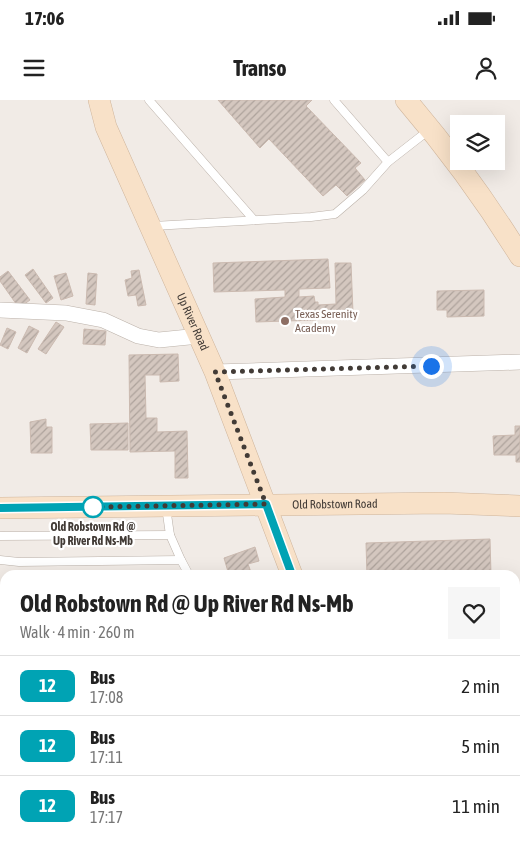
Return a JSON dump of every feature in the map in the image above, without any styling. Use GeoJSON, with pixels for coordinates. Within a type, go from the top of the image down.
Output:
{"type":"FeatureCollection","features":[{"type":"Feature","properties":{"kind":"street","name":"Up River Road"},"geometry":{"type":"LineString","coordinates":[[100,100],[106,127],[215,372],[290,570]]}},
{"type":"Feature","properties":{"kind":"street"},"geometry":{"type":"LineString","coordinates":[[406,100],[431,129],[499,223],[520,256]]}},
{"type":"Feature","properties":{"kind":"street"},"geometry":{"type":"LineString","coordinates":[[0,310],[66,313],[103,320],[138,336],[159,340],[199,336]]}},
{"type":"Feature","properties":{"kind":"street"},"geometry":{"type":"LineString","coordinates":[[215,372],[520,362]]}},
{"type":"Feature","properties":{"kind":"street","name":"Old Robstown Road"},"geometry":{"type":"LineString","coordinates":[[0,508],[444,503],[520,506]]}},
{"type":"Feature","properties":{"kind":"lane"},"geometry":{"type":"LineString","coordinates":[[149,100],[254,220]]}},
{"type":"Feature","properties":{"kind":"lane"},"geometry":{"type":"LineString","coordinates":[[334,100],[388,162]]}},
{"type":"Feature","properties":{"kind":"lane"},"geometry":{"type":"LineString","coordinates":[[150,226],[335,214],[364,190],[388,162],[431,129]]}},
{"type":"Feature","properties":{"kind":"lane"},"geometry":{"type":"LineString","coordinates":[[166,506],[170,534],[186,570]]}},
{"type":"Feature","properties":{"kind":"lane"},"geometry":{"type":"LineString","coordinates":[[0,536],[170,534]]}},
{"type":"Feature","properties":{"kind":"lane"},"geometry":{"type":"LineString","coordinates":[[0,560],[19,562],[181,560]]}},
{"type":"Feature","properties":{"kind":"building"},"geometry":{"type":"Polygon","coordinates":[[[218,100],[312,100],[306,106],[361,163],[355,168],[365,180],[347,196],[336,185],[323,196],[269,139],[260,148],[218,100]]]}},
{"type":"Feature","properties":{"kind":"building"},"geometry":{"type":"Polygon","coordinates":[[[328,259],[330,288],[299,289],[299,297],[314,296],[315,302],[318,302],[318,305],[336,304],[335,263],[351,263],[353,313],[319,312],[319,314],[315,314],[316,320],[256,322],[255,299],[285,297],[285,290],[214,292],[213,263],[328,259]]]}},
{"type":"Feature","properties":{"kind":"building"},"geometry":{"type":"Polygon","coordinates":[[[33,269],[53,298],[46,303],[25,275],[33,269]]]}},
{"type":"Feature","properties":{"kind":"building"},"geometry":{"type":"Polygon","coordinates":[[[139,270],[146,305],[138,306],[136,295],[128,296],[125,280],[132,278],[131,271],[139,270]]]}},
{"type":"Feature","properties":{"kind":"building"},"geometry":{"type":"Polygon","coordinates":[[[8,271],[30,300],[19,308],[0,281],[0,277],[8,271]]]}},
{"type":"Feature","properties":{"kind":"building"},"geometry":{"type":"Polygon","coordinates":[[[66,273],[73,296],[61,300],[54,276],[66,273]]]}},
{"type":"Feature","properties":{"kind":"building"},"geometry":{"type":"Polygon","coordinates":[[[88,273],[97,274],[95,305],[86,304],[88,273]]]}},
{"type":"Feature","properties":{"kind":"building"},"geometry":{"type":"Polygon","coordinates":[[[484,290],[484,316],[447,317],[447,310],[437,310],[437,291],[484,290]]]}},
{"type":"Feature","properties":{"kind":"building"},"geometry":{"type":"Polygon","coordinates":[[[56,322],[64,327],[46,354],[38,349],[56,322]]]}},
{"type":"Feature","properties":{"kind":"building"},"geometry":{"type":"Polygon","coordinates":[[[29,326],[39,331],[27,353],[18,348],[29,326]]]}},
{"type":"Feature","properties":{"kind":"building"},"geometry":{"type":"Polygon","coordinates":[[[7,328],[16,332],[8,349],[0,345],[7,328]]]}},
{"type":"Feature","properties":{"kind":"building"},"geometry":{"type":"Polygon","coordinates":[[[84,329],[106,331],[105,345],[83,344],[84,329]]]}},
{"type":"Feature","properties":{"kind":"building"},"geometry":{"type":"Polygon","coordinates":[[[178,354],[179,381],[160,382],[160,375],[145,375],[146,418],[157,418],[157,432],[187,431],[188,478],[175,478],[175,451],[130,452],[129,355],[178,354]]]}},
{"type":"Feature","properties":{"kind":"building"},"geometry":{"type":"Polygon","coordinates":[[[46,419],[46,427],[52,427],[52,453],[31,453],[30,422],[46,419]]]}},
{"type":"Feature","properties":{"kind":"building"},"geometry":{"type":"Polygon","coordinates":[[[128,423],[128,450],[91,450],[90,424],[128,423]]]}},
{"type":"Feature","properties":{"kind":"building"},"geometry":{"type":"Polygon","coordinates":[[[515,426],[520,426],[520,462],[516,462],[516,455],[494,455],[493,436],[515,435],[515,426]]]}},
{"type":"Feature","properties":{"kind":"building"},"geometry":{"type":"Polygon","coordinates":[[[490,539],[491,570],[367,570],[366,543],[490,539]]]}},
{"type":"Feature","properties":{"kind":"building"},"geometry":{"type":"Polygon","coordinates":[[[255,547],[259,561],[248,564],[250,570],[228,570],[224,558],[255,547]]]}},
{"type":"Feature","properties":{"kind":"bus line","name":"12"},"geometry":{"type":"LineString","coordinates":[[0,508],[266,504],[290,570]]}},
{"type":"Feature","properties":{"kind":"place","name":"Texas Serenity Academy"},"geometry":{"type":"Point","coordinates":[285,321]}},
{"type":"Feature","properties":{"kind":"place","name":"Old Robstown Rd @ Up River Rd Ns-Mb"},"geometry":{"type":"Point","coordinates":[93,507]}},
{"type":"Feature","properties":{"kind":"route"},"geometry":{"type":"LineString","coordinates":[[93,507],[266,504],[215,372],[431,366]]}}]}
